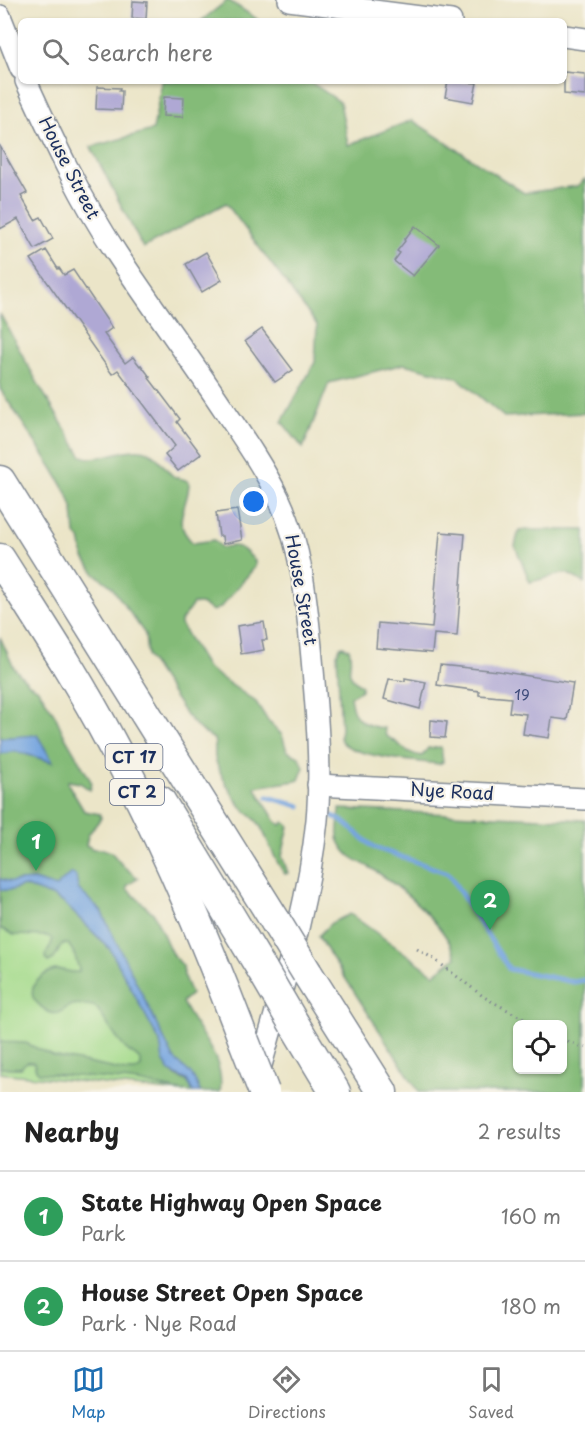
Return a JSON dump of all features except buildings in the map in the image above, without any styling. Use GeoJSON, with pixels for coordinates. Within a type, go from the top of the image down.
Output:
{"type":"FeatureCollection","features":[{"type":"Feature","properties":{"kind":"highway","name":"CT 2"},"geometry":{"type":"LineString","coordinates":[[0,481],[382,1092]]}},
{"type":"Feature","properties":{"kind":"highway","name":"CT 17"},"geometry":{"type":"LineString","coordinates":[[0,548],[57,631],[335,1092]]}},
{"type":"Feature","properties":{"kind":"highway","name":"CT 2"},"geometry":{"type":"LineString","coordinates":[[0,559],[78,684],[130,778],[185,895],[264,1092]]}},
{"type":"Feature","properties":{"kind":"street"},"geometry":{"type":"LineString","coordinates":[[289,0],[428,18]]}},
{"type":"Feature","properties":{"kind":"street"},"geometry":{"type":"LineString","coordinates":[[0,16],[18,61]]}},
{"type":"Feature","properties":{"kind":"street"},"geometry":{"type":"LineString","coordinates":[[567,36],[585,39]]}},
{"type":"Feature","properties":{"kind":"street","name":"House Street"},"geometry":{"type":"LineString","coordinates":[[27,84],[99,226],[235,426],[268,479],[282,506],[297,550],[305,592],[315,693],[318,785],[314,848],[307,888],[254,1092]]}},
{"type":"Feature","properties":{"kind":"street","name":"Nye Road"},"geometry":{"type":"LineString","coordinates":[[318,785],[585,799]]}},
{"type":"Feature","properties":{"kind":"path"},"geometry":{"type":"LineString","coordinates":[[417,949],[434,958],[484,997],[526,1020]]}},
{"type":"Feature","properties":{"kind":"path"},"geometry":{"type":"LineString","coordinates":[[567,1041],[585,1048]]}},
{"type":"Feature","properties":{"kind":"green space"},"geometry":{"type":"Polygon","coordinates":[[[228,0],[255,18],[205,18],[228,0]]]}},
{"type":"Feature","properties":{"kind":"green space"},"geometry":{"type":"Polygon","coordinates":[[[161,84],[313,84],[340,102],[348,145],[412,120],[524,193],[578,186],[585,179],[585,413],[504,417],[458,378],[404,364],[329,383],[303,448],[282,422],[315,362],[317,325],[226,203],[143,248],[91,147],[153,130],[161,84]]]}},
{"type":"Feature","properties":{"kind":"green space"},"geometry":{"type":"Polygon","coordinates":[[[0,314],[41,389],[81,455],[93,458],[133,450],[150,453],[174,476],[189,482],[181,520],[186,535],[193,543],[214,540],[222,548],[232,546],[244,550],[255,561],[255,567],[220,608],[213,611],[201,604],[193,604],[181,621],[181,625],[207,668],[256,702],[268,721],[282,735],[287,751],[299,757],[304,767],[299,780],[255,787],[276,822],[281,825],[284,822],[289,826],[282,856],[288,873],[285,874],[281,868],[259,824],[239,804],[225,782],[215,758],[214,739],[200,730],[186,715],[147,656],[145,634],[111,586],[95,574],[84,558],[80,539],[75,534],[73,510],[67,493],[0,389],[0,314]]]}},
{"type":"Feature","properties":{"kind":"green space"},"geometry":{"type":"Polygon","coordinates":[[[519,530],[585,530],[585,583],[566,573],[530,582],[515,546],[519,530]]]}},
{"type":"Feature","properties":{"kind":"green space"},"geometry":{"type":"Polygon","coordinates":[[[0,637],[14,668],[29,684],[37,688],[55,715],[92,783],[90,790],[80,783],[68,781],[84,811],[100,814],[101,818],[88,835],[86,845],[93,849],[111,852],[138,878],[127,886],[127,889],[154,914],[171,952],[183,966],[184,977],[191,994],[182,1002],[219,1067],[220,1092],[200,1092],[192,1076],[174,1059],[101,912],[78,889],[70,874],[56,887],[33,880],[11,882],[0,879],[0,753],[15,751],[52,762],[31,736],[0,738],[0,637]]]}},
{"type":"Feature","properties":{"kind":"green space"},"geometry":{"type":"Polygon","coordinates":[[[343,646],[349,649],[350,673],[362,686],[361,690],[350,697],[351,705],[360,720],[370,726],[384,728],[386,736],[416,755],[422,756],[428,748],[441,747],[443,762],[439,764],[373,755],[349,747],[342,742],[340,739],[337,654],[343,646]]]}},
{"type":"Feature","properties":{"kind":"green space"},"geometry":{"type":"Polygon","coordinates":[[[0,757],[183,1092],[0,1073],[0,757]]]}},
{"type":"Feature","properties":{"kind":"green space"},"geometry":{"type":"Polygon","coordinates":[[[340,809],[585,820],[585,1092],[419,1092],[318,936],[331,923],[350,914],[434,974],[456,957],[442,932],[421,908],[385,878],[346,852],[338,838],[340,809]]]}},
{"type":"Feature","properties":{"kind":"green space"},"geometry":{"type":"Polygon","coordinates":[[[24,886],[64,903],[110,949],[160,1042],[167,1067],[173,1074],[187,1082],[193,1092],[138,1082],[39,1073],[34,1063],[30,1062],[25,1063],[21,1068],[0,1068],[0,1042],[26,1043],[53,1056],[126,1071],[135,1071],[141,1067],[139,1059],[118,1040],[96,1007],[72,1005],[54,1014],[34,999],[33,988],[47,973],[55,970],[79,972],[79,969],[68,944],[62,944],[54,959],[48,962],[45,956],[52,939],[48,936],[14,935],[0,928],[0,890],[12,890],[24,886]]]}},
{"type":"Feature","properties":{"kind":"water"},"geometry":{"type":"Polygon","coordinates":[[[37,735],[53,762],[15,751],[0,754],[0,738],[37,735]]]}},
{"type":"Feature","properties":{"kind":"water"},"geometry":{"type":"Polygon","coordinates":[[[70,874],[76,876],[78,889],[101,911],[174,1059],[192,1076],[200,1092],[193,1092],[187,1080],[172,1073],[168,1068],[163,1060],[160,1042],[110,949],[64,903],[52,896],[24,886],[12,890],[0,890],[0,879],[11,882],[33,880],[56,887],[70,874]]]}},
{"type":"Feature","properties":{"kind":"waterway"},"geometry":{"type":"LineString","coordinates":[[268,797],[300,806]]}},
{"type":"Feature","properties":{"kind":"waterway"},"geometry":{"type":"LineString","coordinates":[[333,816],[345,823],[373,847],[448,873],[509,969],[574,982],[585,980]]}},
{"type":"Feature","properties":{"kind":"place","name":"State Highway Open Space"},"geometry":{"type":"Point","coordinates":[36,871]}},
{"type":"Feature","properties":{"kind":"place","name":"House Street Open Space"},"geometry":{"type":"Point","coordinates":[490,930]}}]}
